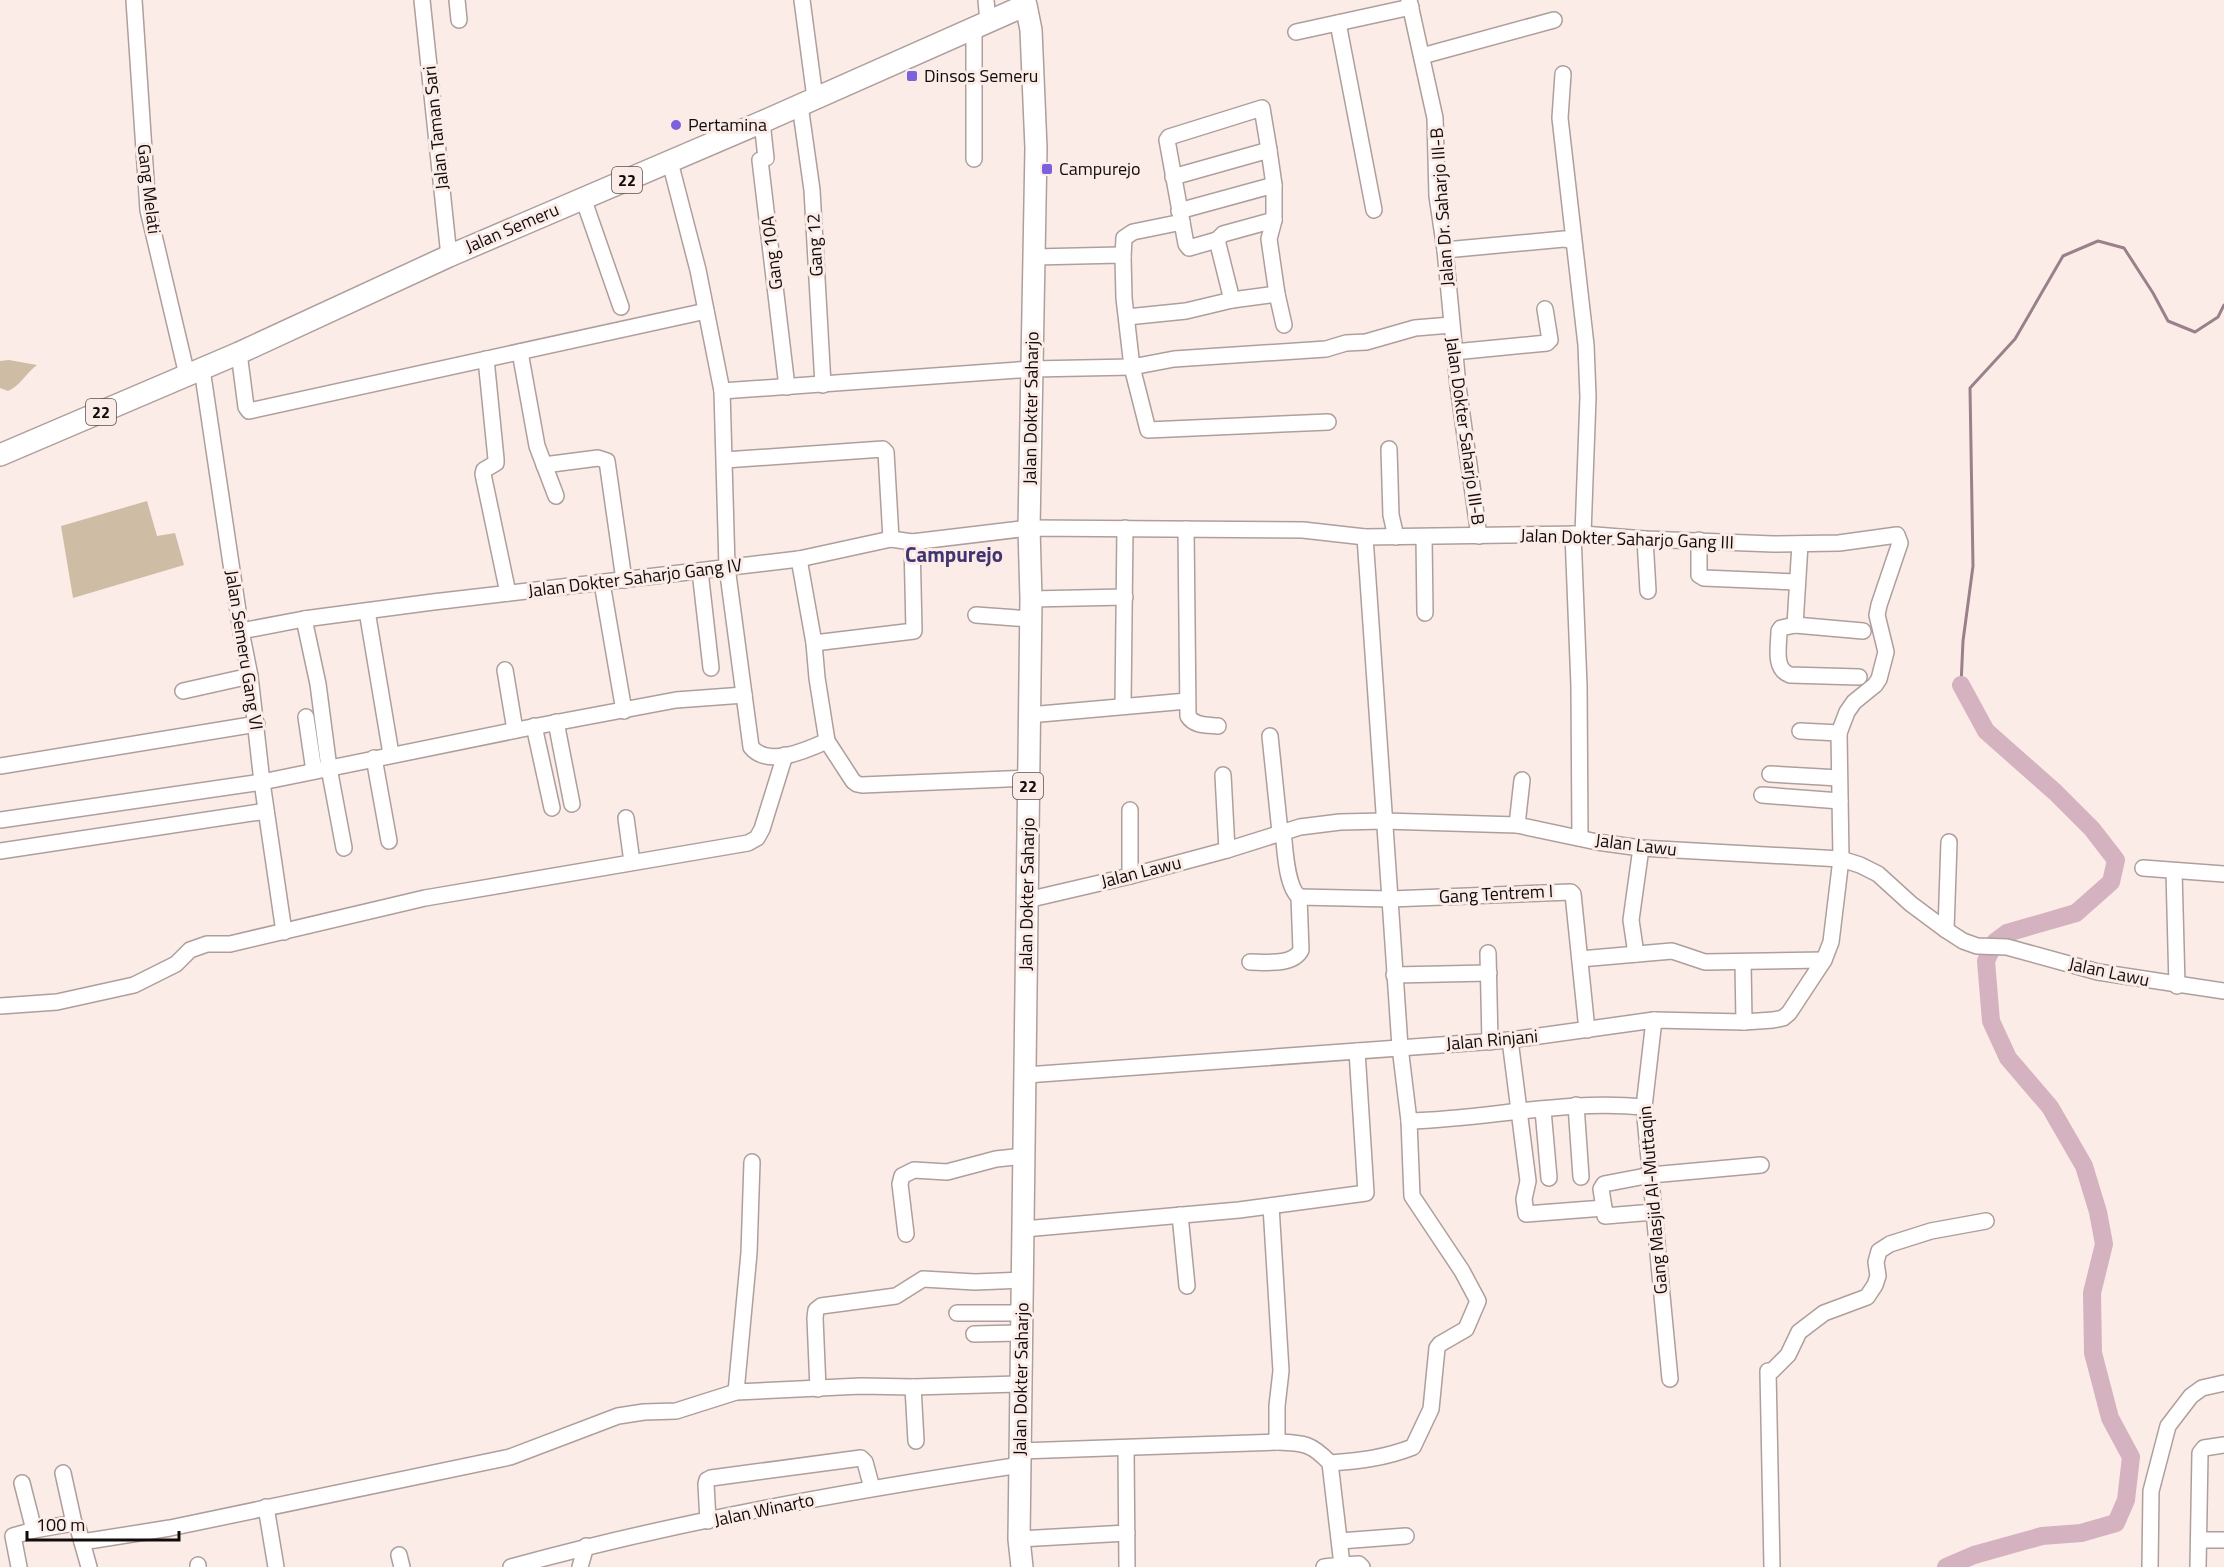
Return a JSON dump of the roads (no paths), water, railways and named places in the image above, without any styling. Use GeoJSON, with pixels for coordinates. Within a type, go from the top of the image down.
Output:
{"type":"FeatureCollection","features":[{"type":"Feature","properties":{"kind":"highway","name":"Jalan Semeru"},"geometry":{"type":"LineString","coordinates":[[0,455],[239,353],[448,255],[670,162],[1032,2]]}},
{"type":"Feature","properties":{"kind":"highway","name":"Jalan Dokter Saharjo"},"geometry":{"type":"LineString","coordinates":[[1022,1567],[1019,1539],[1029,778],[1029,528],[1036,148],[1032,2]]}},
{"type":"Feature","properties":{"kind":"street","name":"Gang Melati"},"geometry":{"type":"LineString","coordinates":[[134,0],[148,210],[194,372]]}},
{"type":"Feature","properties":{"kind":"street","name":"Jalan Taman Sari"},"geometry":{"type":"LineString","coordinates":[[422,0],[448,255]]}},
{"type":"Feature","properties":{"kind":"street"},"geometry":{"type":"LineString","coordinates":[[457,0],[459,20]]}},
{"type":"Feature","properties":{"kind":"street","name":"Gang 12"},"geometry":{"type":"LineString","coordinates":[[802,0],[823,385]]}},
{"type":"Feature","properties":{"kind":"street"},"geometry":{"type":"LineString","coordinates":[[974,159],[981,25],[986,0]]}},
{"type":"Feature","properties":{"kind":"street"},"geometry":{"type":"LineString","coordinates":[[1296,32],[1338,23],[1411,2]]}},
{"type":"Feature","properties":{"kind":"street","name":"Jalan Dr. Saharjo III-B"},"geometry":{"type":"LineString","coordinates":[[1411,2],[1435,118],[1437,196],[1451,325]]}},
{"type":"Feature","properties":{"kind":"street"},"geometry":{"type":"LineString","coordinates":[[1422,56],[1554,20]]}},
{"type":"Feature","properties":{"kind":"street"},"geometry":{"type":"LineString","coordinates":[[1338,23],[1374,210]]}},
{"type":"Feature","properties":{"kind":"street"},"geometry":{"type":"LineString","coordinates":[[1563,74],[1560,118],[1586,345],[1587,397],[1578,534],[1580,838]]}},
{"type":"Feature","properties":{"kind":"street"},"geometry":{"type":"LineString","coordinates":[[1274,220],[1223,234],[1217,240],[1190,248],[1186,244],[1173,177],[1169,137],[1262,108],[1274,185],[1274,220],[1269,240],[1284,325]]}},
{"type":"Feature","properties":{"kind":"street","name":"Gang 10A"},"geometry":{"type":"LineString","coordinates":[[762,122],[766,158],[760,160],[787,387]]}},
{"type":"Feature","properties":{"kind":"street"},"geometry":{"type":"LineString","coordinates":[[1173,177],[1269,150]]}},
{"type":"Feature","properties":{"kind":"street"},"geometry":{"type":"LineString","coordinates":[[670,162],[698,270],[722,391],[727,567],[751,747],[757,753],[774,757],[802,752],[827,741]]}},
{"type":"Feature","properties":{"kind":"street"},"geometry":{"type":"LineString","coordinates":[[1274,185],[1133,232],[1124,238],[1123,257],[1132,367],[1146,427],[1151,431],[1328,422]]}},
{"type":"Feature","properties":{"kind":"street"},"geometry":{"type":"LineString","coordinates":[[583,198],[621,307]]}},
{"type":"Feature","properties":{"kind":"street"},"geometry":{"type":"LineString","coordinates":[[1444,250],[1564,239],[1573,241]]}},
{"type":"Feature","properties":{"kind":"street"},"geometry":{"type":"LineString","coordinates":[[1217,240],[1232,300]]}},
{"type":"Feature","properties":{"kind":"street"},"geometry":{"type":"LineString","coordinates":[[1034,257],[1123,257]]}},
{"type":"Feature","properties":{"kind":"street"},"geometry":{"type":"LineString","coordinates":[[1127,317],[1186,311],[1232,300],[1277,294]]}},
{"type":"Feature","properties":{"kind":"street"},"geometry":{"type":"LineString","coordinates":[[1454,352],[1547,343],[1550,340],[1545,309]]}},
{"type":"Feature","properties":{"kind":"street"},"geometry":{"type":"LineString","coordinates":[[239,353],[246,407],[249,411],[706,311]]}},
{"type":"Feature","properties":{"kind":"street"},"geometry":{"type":"LineString","coordinates":[[722,391],[1032,369],[1132,367],[1174,359],[1326,349],[1346,343],[1366,342],[1415,328],[1451,325]]}},
{"type":"Feature","properties":{"kind":"street","name":"Jalan Dokter Saharjo III-B"},"geometry":{"type":"LineString","coordinates":[[1451,325],[1479,536]]}},
{"type":"Feature","properties":{"kind":"street"},"geometry":{"type":"LineString","coordinates":[[520,352],[537,446],[555,496]]}},
{"type":"Feature","properties":{"kind":"street"},"geometry":{"type":"LineString","coordinates":[[486,359],[496,463],[484,470],[483,474],[508,593]]}},
{"type":"Feature","properties":{"kind":"street","name":"Jalan Semeru Gang VI"},"geometry":{"type":"LineString","coordinates":[[194,372],[250,676],[262,782],[284,932]]}},
{"type":"Feature","properties":{"kind":"street"},"geometry":{"type":"LineString","coordinates":[[1389,448],[1391,515],[1396,537]]}},
{"type":"Feature","properties":{"kind":"street"},"geometry":{"type":"LineString","coordinates":[[725,460],[883,449],[886,452],[891,539]]}},
{"type":"Feature","properties":{"kind":"street"},"geometry":{"type":"LineString","coordinates":[[544,465],[598,458],[607,461],[624,580]]}},
{"type":"Feature","properties":{"kind":"street","name":"Jalan Dokter Saharjo Gang III"},"geometry":{"type":"LineString","coordinates":[[1029,528],[1303,530],[1365,537],[1578,534],[1645,539],[1800,544],[1839,543],[1897,535],[1900,543],[1877,615],[1886,652],[1879,679],[1875,686],[1854,702],[1847,712],[1839,733]]}},
{"type":"Feature","properties":{"kind":"street","name":"Jalan Dokter Saharjo Gang IV"},"geometry":{"type":"LineString","coordinates":[[241,631],[304,619],[799,559],[891,539],[912,542],[1029,528]]}},
{"type":"Feature","properties":{"kind":"street"},"geometry":{"type":"LineString","coordinates":[[1123,705],[1125,528]]}},
{"type":"Feature","properties":{"kind":"street"},"geometry":{"type":"LineString","coordinates":[[1186,529],[1188,716],[1191,722],[1218,726]]}},
{"type":"Feature","properties":{"kind":"street"},"geometry":{"type":"LineString","coordinates":[[1342,1565],[1330,1463],[1375,1459],[1413,1447],[1431,1409],[1437,1348],[1466,1329],[1478,1301],[1462,1271],[1412,1196],[1410,1121],[1400,1047],[1394,975],[1365,537]]}},
{"type":"Feature","properties":{"kind":"street"},"geometry":{"type":"LineString","coordinates":[[1424,537],[1425,613]]}},
{"type":"Feature","properties":{"kind":"street"},"geometry":{"type":"LineString","coordinates":[[1645,539],[1648,591]]}},
{"type":"Feature","properties":{"kind":"street"},"geometry":{"type":"LineString","coordinates":[[1699,540],[1699,575],[1704,578],[1797,582]]}},
{"type":"Feature","properties":{"kind":"street"},"geometry":{"type":"LineString","coordinates":[[814,643],[914,631],[912,542]]}},
{"type":"Feature","properties":{"kind":"street"},"geometry":{"type":"LineString","coordinates":[[1795,625],[1800,544]]}},
{"type":"Feature","properties":{"kind":"street"},"geometry":{"type":"LineString","coordinates":[[799,559],[814,643],[827,741],[857,784],[1029,778]]}},
{"type":"Feature","properties":{"kind":"street"},"geometry":{"type":"LineString","coordinates":[[700,571],[711,668]]}},
{"type":"Feature","properties":{"kind":"street"},"geometry":{"type":"LineString","coordinates":[[602,583],[624,711]]}},
{"type":"Feature","properties":{"kind":"street"},"geometry":{"type":"LineString","coordinates":[[976,615],[1125,597]]}},
{"type":"Feature","properties":{"kind":"street"},"geometry":{"type":"LineString","coordinates":[[367,611],[391,754]]}},
{"type":"Feature","properties":{"kind":"street"},"geometry":{"type":"LineString","coordinates":[[304,619],[318,684],[329,768],[344,848]]}},
{"type":"Feature","properties":{"kind":"street"},"geometry":{"type":"LineString","coordinates":[[1859,677],[1790,675],[1782,672],[1779,667],[1779,631],[1781,628],[1795,625],[1863,632]]}},
{"type":"Feature","properties":{"kind":"street"},"geometry":{"type":"LineString","coordinates":[[505,670],[515,730]]}},
{"type":"Feature","properties":{"kind":"street"},"geometry":{"type":"LineString","coordinates":[[183,691],[250,676]]}},
{"type":"Feature","properties":{"kind":"street"},"geometry":{"type":"LineString","coordinates":[[0,819],[262,782],[555,722],[693,698],[744,695]]}},
{"type":"Feature","properties":{"kind":"street"},"geometry":{"type":"LineString","coordinates":[[1029,715],[1187,701]]}},
{"type":"Feature","properties":{"kind":"street"},"geometry":{"type":"LineString","coordinates":[[306,717],[314,771]]}},
{"type":"Feature","properties":{"kind":"street"},"geometry":{"type":"LineString","coordinates":[[555,722],[572,804]]}},
{"type":"Feature","properties":{"kind":"street"},"geometry":{"type":"LineString","coordinates":[[0,765],[257,724]]}},
{"type":"Feature","properties":{"kind":"street"},"geometry":{"type":"LineString","coordinates":[[534,726],[552,808]]}},
{"type":"Feature","properties":{"kind":"street"},"geometry":{"type":"LineString","coordinates":[[1800,731],[1839,733]]}},
{"type":"Feature","properties":{"kind":"street","name":"Jalan Rinjani"},"geometry":{"type":"LineString","coordinates":[[1026,1075],[1490,1042],[1654,1020],[1744,1022],[1783,1018],[1789,1013],[1824,960],[1831,942],[1840,859],[1839,733]]}},
{"type":"Feature","properties":{"kind":"street"},"geometry":{"type":"LineString","coordinates":[[1270,736],[1281,832],[1294,893],[1299,897],[1390,899]]}},
{"type":"Feature","properties":{"kind":"street"},"geometry":{"type":"LineString","coordinates":[[0,1006],[57,1002],[134,985],[176,964],[190,950],[200,946],[230,944],[425,898],[748,843],[757,838],[762,829],[784,755]]}},
{"type":"Feature","properties":{"kind":"street"},"geometry":{"type":"LineString","coordinates":[[374,758],[389,841]]}},
{"type":"Feature","properties":{"kind":"street"},"geometry":{"type":"LineString","coordinates":[[1770,774],[1839,778]]}},
{"type":"Feature","properties":{"kind":"street"},"geometry":{"type":"LineString","coordinates":[[1224,775],[1227,850]]}},
{"type":"Feature","properties":{"kind":"street"},"geometry":{"type":"LineString","coordinates":[[1516,825],[1522,780]]}},
{"type":"Feature","properties":{"kind":"street"},"geometry":{"type":"LineString","coordinates":[[1762,795],[1840,801]]}},
{"type":"Feature","properties":{"kind":"street"},"geometry":{"type":"LineString","coordinates":[[1130,810],[1130,876]]}},
{"type":"Feature","properties":{"kind":"street"},"geometry":{"type":"LineString","coordinates":[[0,851],[266,811]]}},
{"type":"Feature","properties":{"kind":"street"},"geometry":{"type":"LineString","coordinates":[[626,818],[632,862]]}},
{"type":"Feature","properties":{"kind":"street","name":"Jalan Lawu"},"geometry":{"type":"LineString","coordinates":[[1027,900],[1130,876],[1227,850],[1281,832],[1340,822],[1516,825],[1641,848],[1840,859],[1878,874],[1911,904],[1946,930],[1963,941],[1977,946],[2007,948],[2098,972],[2177,986],[2224,991]]}},
{"type":"Feature","properties":{"kind":"street"},"geometry":{"type":"LineString","coordinates":[[1946,930],[1948,842]]}},
{"type":"Feature","properties":{"kind":"street"},"geometry":{"type":"LineString","coordinates":[[1636,954],[1631,920],[1641,848]]}},
{"type":"Feature","properties":{"kind":"street"},"geometry":{"type":"LineString","coordinates":[[2143,868],[2224,874]]}},
{"type":"Feature","properties":{"kind":"street"},"geometry":{"type":"LineString","coordinates":[[2174,871],[2177,986]]}},
{"type":"Feature","properties":{"kind":"street","name":"Gang Tentrem I"},"geometry":{"type":"LineString","coordinates":[[1390,899],[1568,891],[1573,894],[1587,1030]]}},
{"type":"Feature","properties":{"kind":"street"},"geometry":{"type":"LineString","coordinates":[[1250,962],[1273,962],[1298,957],[1301,950],[1299,897]]}},
{"type":"Feature","properties":{"kind":"street"},"geometry":{"type":"LineString","coordinates":[[1580,958],[1671,951],[1705,962],[1824,960]]}},
{"type":"Feature","properties":{"kind":"street"},"geometry":{"type":"LineString","coordinates":[[1488,952],[1490,1042]]}},
{"type":"Feature","properties":{"kind":"street"},"geometry":{"type":"LineString","coordinates":[[1743,962],[1744,1022]]}},
{"type":"Feature","properties":{"kind":"street"},"geometry":{"type":"LineString","coordinates":[[1394,975],[1489,973]]}},
{"type":"Feature","properties":{"kind":"street","name":"Gang Masjid Al-Muttaqin"},"geometry":{"type":"LineString","coordinates":[[1654,1020],[1644,1107],[1670,1379]]}},
{"type":"Feature","properties":{"kind":"street"},"geometry":{"type":"LineString","coordinates":[[1510,1040],[1528,1181],[1524,1199],[1526,1214],[1604,1208]]}},
{"type":"Feature","properties":{"kind":"street"},"geometry":{"type":"LineString","coordinates":[[1024,1228],[1271,1206],[1366,1193],[1357,1052]]}},
{"type":"Feature","properties":{"kind":"street"},"geometry":{"type":"LineString","coordinates":[[1410,1121],[1576,1105],[1608,1104],[1644,1107]]}},
{"type":"Feature","properties":{"kind":"street"},"geometry":{"type":"LineString","coordinates":[[1576,1105],[1581,1177]]}},
{"type":"Feature","properties":{"kind":"street"},"geometry":{"type":"LineString","coordinates":[[1542,1110],[1549,1178]]}},
{"type":"Feature","properties":{"kind":"street"},"geometry":{"type":"LineString","coordinates":[[906,1234],[900,1184],[902,1176],[908,1172],[947,1172],[996,1159],[1024,1156]]}},
{"type":"Feature","properties":{"kind":"street"},"geometry":{"type":"LineString","coordinates":[[736,1392],[749,1253],[752,1162]]}},
{"type":"Feature","properties":{"kind":"street"},"geometry":{"type":"LineString","coordinates":[[1654,1212],[1605,1216],[1601,1189],[1604,1184],[1651,1176],[1761,1165]]}},
{"type":"Feature","properties":{"kind":"street"},"geometry":{"type":"LineString","coordinates":[[1271,1206],[1281,1371],[1277,1406],[1277,1442]]}},
{"type":"Feature","properties":{"kind":"street"},"geometry":{"type":"LineString","coordinates":[[1180,1215],[1187,1286]]}},
{"type":"Feature","properties":{"kind":"street"},"geometry":{"type":"LineString","coordinates":[[1772,1567],[1768,1371],[1772,1371],[1788,1355],[1799,1332],[1824,1313],[1868,1296],[1878,1276],[1876,1262],[1879,1251],[1890,1244],[1931,1231],[1986,1221]]}},
{"type":"Feature","properties":{"kind":"street"},"geometry":{"type":"LineString","coordinates":[[818,1389],[815,1318],[816,1310],[821,1306],[896,1296],[923,1279],[975,1282],[1023,1280]]}},
{"type":"Feature","properties":{"kind":"street"},"geometry":{"type":"LineString","coordinates":[[957,1313],[1022,1323]]}},
{"type":"Feature","properties":{"kind":"street"},"geometry":{"type":"LineString","coordinates":[[974,1334],[1022,1323]]}},
{"type":"Feature","properties":{"kind":"street"},"geometry":{"type":"LineString","coordinates":[[82,1542],[170,1527],[510,1456],[618,1416],[676,1411],[736,1392],[861,1386],[913,1388],[1021,1383]]}},
{"type":"Feature","properties":{"kind":"street"},"geometry":{"type":"LineString","coordinates":[[2151,1567],[2151,1491],[2168,1426],[2178,1410],[2202,1388],[2224,1383]]}},
{"type":"Feature","properties":{"kind":"street"},"geometry":{"type":"LineString","coordinates":[[913,1388],[916,1441]]}},
{"type":"Feature","properties":{"kind":"street","name":"Jalan Winarto"},"geometry":{"type":"LineString","coordinates":[[511,1567],[586,1546],[1020,1458],[1126,1448],[1277,1442],[1300,1443],[1317,1449],[1330,1463]]}},
{"type":"Feature","properties":{"kind":"street"},"geometry":{"type":"LineString","coordinates":[[2198,1567],[2200,1453],[2204,1448],[2224,1445]]}},
{"type":"Feature","properties":{"kind":"street"},"geometry":{"type":"LineString","coordinates":[[1126,1448],[1127,1567]]}},
{"type":"Feature","properties":{"kind":"street"},"geometry":{"type":"LineString","coordinates":[[708,1521],[706,1484],[711,1478],[861,1458],[866,1462],[872,1488]]}},
{"type":"Feature","properties":{"kind":"street"},"geometry":{"type":"LineString","coordinates":[[63,1473],[74,1523],[78,1528],[89,1567]]}},
{"type":"Feature","properties":{"kind":"street"},"geometry":{"type":"LineString","coordinates":[[22,1483],[34,1530]]}},
{"type":"Feature","properties":{"kind":"street"},"geometry":{"type":"LineString","coordinates":[[267,1507],[276,1567]]}},
{"type":"Feature","properties":{"kind":"street"},"geometry":{"type":"LineString","coordinates":[[19,1567],[13,1536],[74,1523]]}},
{"type":"Feature","properties":{"kind":"street"},"geometry":{"type":"LineString","coordinates":[[1019,1539],[1127,1533]]}},
{"type":"Feature","properties":{"kind":"street"},"geometry":{"type":"LineString","coordinates":[[1340,1540],[1406,1536]]}},
{"type":"Feature","properties":{"kind":"street"},"geometry":{"type":"LineString","coordinates":[[2199,1540],[2224,1540]]}},
{"type":"Feature","properties":{"kind":"street"},"geometry":{"type":"LineString","coordinates":[[580,1567],[586,1546]]}},
{"type":"Feature","properties":{"kind":"street"},"geometry":{"type":"LineString","coordinates":[[1324,1567],[1359,1564],[1362,1567]]}},
{"type":"Feature","properties":{"kind":"waterway"},"geometry":{"type":"LineString","coordinates":[[1961,685],[1963,641],[1973,566],[1970,388],[2015,339],[2063,256],[2098,241],[2124,248],[2168,321],[2195,332],[2218,317],[2224,305]]}},
{"type":"Feature","properties":{"kind":"waterway"},"geometry":{"type":"LineString","coordinates":[[1946,1567],[1974,1555],[2042,1536],[2081,1533],[2116,1523],[2126,1500],[2131,1457],[2110,1418],[2093,1353],[2092,1293],[2104,1244],[2098,1212],[2084,1166],[2050,1107],[2008,1058],[1991,1021],[1986,961],[1995,942],[2007,933],[2076,913],[2111,882],[2116,860],[2092,829],[2055,792],[1986,731],[1961,685]]}},
{"type":"Feature","properties":{"kind":"place","name":"Dinsos Semeru"},"geometry":{"type":"Point","coordinates":[912,76]}},
{"type":"Feature","properties":{"kind":"place","name":"Pertamina"},"geometry":{"type":"Point","coordinates":[676,125]}},
{"type":"Feature","properties":{"kind":"place","name":"Campurejo"},"geometry":{"type":"Point","coordinates":[1047,169]}},
{"type":"Feature","properties":{"kind":"district","name":"Campurejo"},"geometry":{"type":"Point","coordinates":[954,555]}}]}
